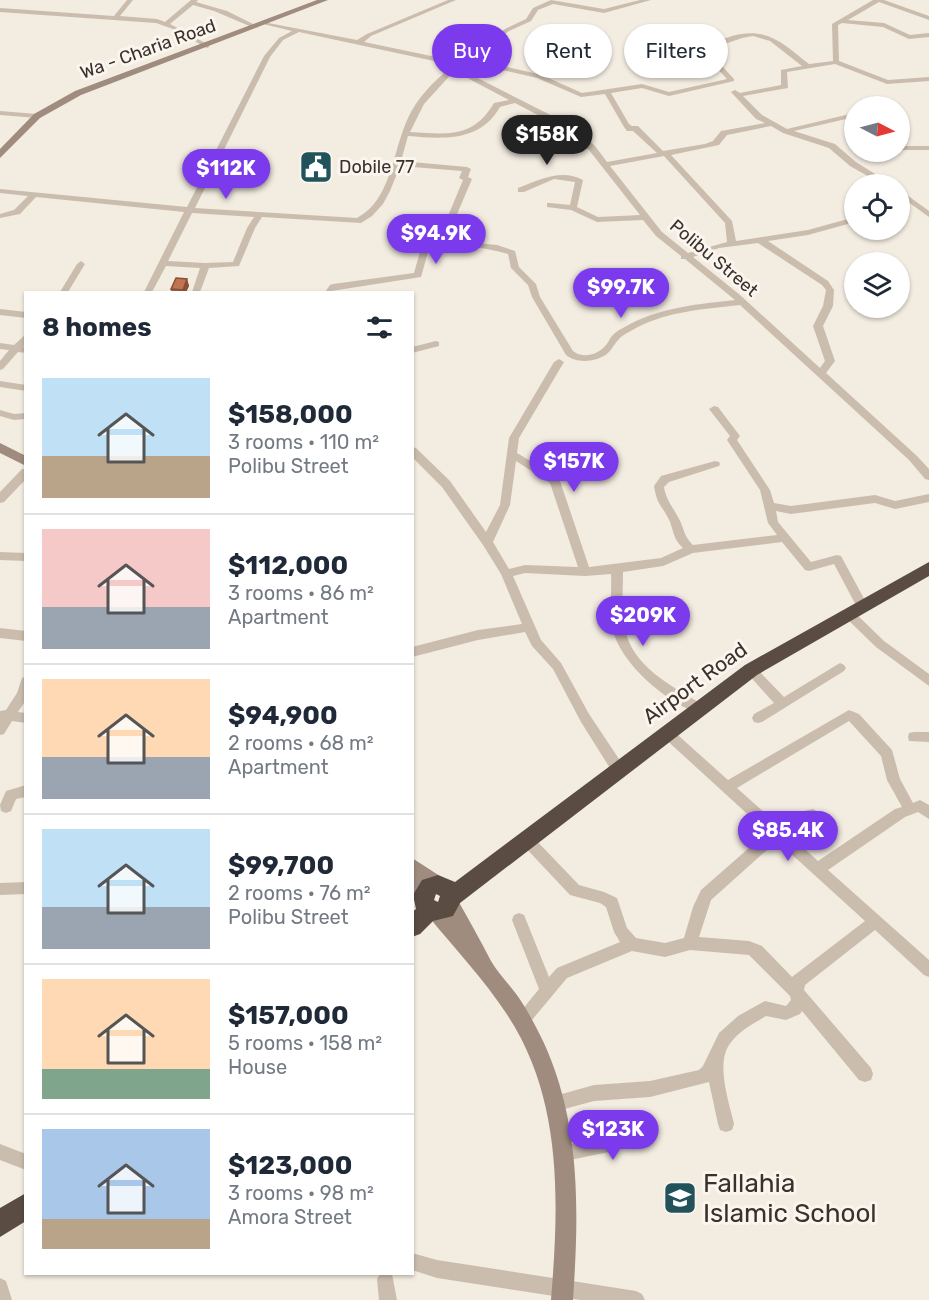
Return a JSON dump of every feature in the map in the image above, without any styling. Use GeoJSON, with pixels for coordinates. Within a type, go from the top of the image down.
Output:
{"type":"FeatureCollection","features":[{"type":"Feature","properties":{"kind":"highway","name":"Airport Road"},"geometry":{"type":"LineString","coordinates":[[414,924],[431,898],[504,859],[666,732],[751,670],[929,568]]}},
{"type":"Feature","properties":{"kind":"highway"},"geometry":{"type":"LineString","coordinates":[[0,1224],[24,1207]]}},
{"type":"Feature","properties":{"kind":"street"},"geometry":{"type":"LineString","coordinates":[[117,16],[130,0]]}},
{"type":"Feature","properties":{"kind":"street","name":"Wa - Charia Road"},"geometry":{"type":"LineString","coordinates":[[0,155],[4,145],[37,116],[96,85],[207,46],[324,0]]}},
{"type":"Feature","properties":{"kind":"street"},"geometry":{"type":"LineString","coordinates":[[358,43],[369,35],[453,0]]}},
{"type":"Feature","properties":{"kind":"street"},"geometry":{"type":"LineString","coordinates":[[512,28],[529,20],[535,9],[555,1],[604,11],[648,0]]}},
{"type":"Feature","properties":{"kind":"street"},"geometry":{"type":"LineString","coordinates":[[836,62],[835,24],[878,0],[929,18]]}},
{"type":"Feature","properties":{"kind":"street"},"geometry":{"type":"LineString","coordinates":[[166,24],[193,1],[256,27]]}},
{"type":"Feature","properties":{"kind":"street"},"geometry":{"type":"LineString","coordinates":[[0,10],[117,16],[166,24],[207,46]]}},
{"type":"Feature","properties":{"kind":"street"},"geometry":{"type":"LineString","coordinates":[[842,21],[884,24],[905,36],[929,35]]}},
{"type":"Feature","properties":{"kind":"street","name":"Polibu Street"},"geometry":{"type":"LineString","coordinates":[[266,23],[432,59]]}},
{"type":"Feature","properties":{"kind":"street"},"geometry":{"type":"LineString","coordinates":[[149,291],[267,56],[281,39],[297,31]]}},
{"type":"Feature","properties":{"kind":"street"},"geometry":{"type":"LineString","coordinates":[[545,78],[558,82],[578,94],[642,86],[669,94],[722,84],[732,80],[719,67],[710,48],[746,35],[765,34],[808,67]]}},
{"type":"Feature","properties":{"kind":"street"},"geometry":{"type":"LineString","coordinates":[[738,95],[785,86],[783,71],[836,62],[887,82],[929,79]]}},
{"type":"Feature","properties":{"kind":"street"},"geometry":{"type":"LineString","coordinates":[[0,191],[260,216],[358,221],[364,219],[390,185],[406,134],[420,103],[442,78]]}},
{"type":"Feature","properties":{"kind":"street","name":"Polibu Street"},"geometry":{"type":"LineString","coordinates":[[475,78],[573,130],[592,148],[644,218],[684,257],[742,302],[914,458],[929,476]]}},
{"type":"Feature","properties":{"kind":"street"},"geometry":{"type":"LineString","coordinates":[[722,84],[770,124],[832,146],[853,164],[870,174]]}},
{"type":"Feature","properties":{"kind":"street"},"geometry":{"type":"LineString","coordinates":[[485,85],[483,90],[497,105]]}},
{"type":"Feature","properties":{"kind":"street"},"geometry":{"type":"LineString","coordinates":[[606,91],[616,102],[626,125],[630,129],[635,128],[663,153],[729,223],[732,245]]}},
{"type":"Feature","properties":{"kind":"street"},"geometry":{"type":"LineString","coordinates":[[406,134],[444,136],[476,129],[486,125],[497,105],[514,100]]}},
{"type":"Feature","properties":{"kind":"street"},"geometry":{"type":"LineString","coordinates":[[0,113],[37,116]]}},
{"type":"Feature","properties":{"kind":"street"},"geometry":{"type":"LineString","coordinates":[[786,131],[844,117]]}},
{"type":"Feature","properties":{"kind":"street"},"geometry":{"type":"LineString","coordinates":[[605,165],[706,146],[716,143],[724,133],[770,124]]}},
{"type":"Feature","properties":{"kind":"street"},"geometry":{"type":"LineString","coordinates":[[911,148],[929,148]]}},
{"type":"Feature","properties":{"kind":"street"},"geometry":{"type":"LineString","coordinates":[[911,148],[927,158]]}},
{"type":"Feature","properties":{"kind":"street"},"geometry":{"type":"LineString","coordinates":[[397,163],[467,169],[463,178],[468,179],[441,242]]}},
{"type":"Feature","properties":{"kind":"street"},"geometry":{"type":"LineString","coordinates":[[521,190],[553,177],[579,180],[573,208]]}},
{"type":"Feature","properties":{"kind":"street"},"geometry":{"type":"LineString","coordinates":[[0,216],[17,212],[34,195]]}},
{"type":"Feature","properties":{"kind":"street"},"geometry":{"type":"LineString","coordinates":[[910,200],[929,215]]}},
{"type":"Feature","properties":{"kind":"street"},"geometry":{"type":"LineString","coordinates":[[550,205],[573,208],[597,220],[644,218]]}},
{"type":"Feature","properties":{"kind":"street"},"geometry":{"type":"LineString","coordinates":[[163,263],[205,266],[236,264],[251,228],[260,216]]}},
{"type":"Feature","properties":{"kind":"street"},"geometry":{"type":"LineString","coordinates":[[684,257],[732,243],[732,245],[814,231],[844,222]]}},
{"type":"Feature","properties":{"kind":"street"},"geometry":{"type":"LineString","coordinates":[[760,240],[825,283],[830,290],[828,306],[818,326],[830,362],[821,373]]}},
{"type":"Feature","properties":{"kind":"street"},"geometry":{"type":"LineString","coordinates":[[330,291],[333,287],[418,275],[426,243],[441,242],[497,248],[512,253],[515,268],[532,284],[536,297],[569,353],[577,358],[595,357],[607,349],[616,337],[654,315],[742,302]]}},
{"type":"Feature","properties":{"kind":"street"},"geometry":{"type":"LineString","coordinates":[[65,291],[81,264]]}},
{"type":"Feature","properties":{"kind":"street"},"geometry":{"type":"LineString","coordinates":[[181,265],[200,280]]}},
{"type":"Feature","properties":{"kind":"street"},"geometry":{"type":"LineString","coordinates":[[196,291],[205,266]]}},
{"type":"Feature","properties":{"kind":"street"},"geometry":{"type":"LineString","coordinates":[[0,312],[24,315]]}},
{"type":"Feature","properties":{"kind":"street"},"geometry":{"type":"LineString","coordinates":[[0,367],[24,339]]}},
{"type":"Feature","properties":{"kind":"street"},"geometry":{"type":"LineString","coordinates":[[414,350],[436,344]]}},
{"type":"Feature","properties":{"kind":"street"},"geometry":{"type":"LineString","coordinates":[[0,346],[24,350]]}},
{"type":"Feature","properties":{"kind":"street"},"geometry":{"type":"LineString","coordinates":[[487,542],[506,505],[514,438],[559,362]]}},
{"type":"Feature","properties":{"kind":"street"},"geometry":{"type":"LineString","coordinates":[[0,384],[24,388]]}},
{"type":"Feature","properties":{"kind":"street"},"geometry":{"type":"LineString","coordinates":[[714,409],[735,436],[732,440],[765,490],[773,523],[784,538],[809,567],[837,560],[855,610],[880,644],[929,681]]}},
{"type":"Feature","properties":{"kind":"street"},"geometry":{"type":"LineString","coordinates":[[0,413],[14,417],[24,416]]}},
{"type":"Feature","properties":{"kind":"street"},"geometry":{"type":"LineString","coordinates":[[0,447],[24,461]]}},
{"type":"Feature","properties":{"kind":"street"},"geometry":{"type":"LineString","coordinates":[[414,452],[429,470],[446,484],[487,542],[506,574],[536,643],[557,666],[585,718],[618,770]]}},
{"type":"Feature","properties":{"kind":"street"},"geometry":{"type":"LineString","coordinates":[[512,454],[555,481],[585,572]]}},
{"type":"Feature","properties":{"kind":"street"},"geometry":{"type":"LineString","coordinates":[[691,549],[680,538],[675,521],[661,500],[659,486],[665,479],[715,464]]}},
{"type":"Feature","properties":{"kind":"street"},"geometry":{"type":"LineString","coordinates":[[0,499],[24,474]]}},
{"type":"Feature","properties":{"kind":"street"},"geometry":{"type":"LineString","coordinates":[[768,506],[790,510],[875,499],[895,505],[929,498]]}},
{"type":"Feature","properties":{"kind":"street"},"geometry":{"type":"LineString","coordinates":[[506,574],[525,569],[585,572],[617,569],[663,562],[691,549],[784,538]]}},
{"type":"Feature","properties":{"kind":"street"},"geometry":{"type":"LineString","coordinates":[[0,556],[24,557]]}},
{"type":"Feature","properties":{"kind":"street"},"geometry":{"type":"LineString","coordinates":[[617,569],[619,631],[627,651],[654,682],[698,708]]}},
{"type":"Feature","properties":{"kind":"street"},"geometry":{"type":"LineString","coordinates":[[414,650],[478,634],[530,627]]}},
{"type":"Feature","properties":{"kind":"street"},"geometry":{"type":"LineString","coordinates":[[0,633],[24,636]]}},
{"type":"Feature","properties":{"kind":"street"},"geometry":{"type":"LineString","coordinates":[[758,718],[840,668]]}},
{"type":"Feature","properties":{"kind":"street"},"geometry":{"type":"LineString","coordinates":[[751,670],[783,704]]}},
{"type":"Feature","properties":{"kind":"street"},"geometry":{"type":"LineString","coordinates":[[0,730],[4,715],[23,694],[24,690]]}},
{"type":"Feature","properties":{"kind":"street"},"geometry":{"type":"LineString","coordinates":[[4,715],[24,718]]}},
{"type":"Feature","properties":{"kind":"street"},"geometry":{"type":"LineString","coordinates":[[727,787],[849,715],[855,718],[887,754],[894,780],[922,808]]}},
{"type":"Feature","properties":{"kind":"street"},"geometry":{"type":"LineString","coordinates":[[666,732],[819,868],[929,970]]}},
{"type":"Feature","properties":{"kind":"street"},"geometry":{"type":"LineString","coordinates":[[914,737],[929,737]]}},
{"type":"Feature","properties":{"kind":"street"},"geometry":{"type":"LineString","coordinates":[[6,807],[11,795],[24,792]]}},
{"type":"Feature","properties":{"kind":"street"},"geometry":{"type":"LineString","coordinates":[[819,868],[900,813],[922,808]]}},
{"type":"Feature","properties":{"kind":"street"},"geometry":{"type":"LineString","coordinates":[[690,944],[696,927],[697,910],[706,895],[792,819],[803,815],[813,815],[827,825]]}},
{"type":"Feature","properties":{"kind":"street"},"geometry":{"type":"LineString","coordinates":[[527,840],[575,890],[604,898],[612,903],[621,932],[632,944]]}},
{"type":"Feature","properties":{"kind":"street"},"geometry":{"type":"LineString","coordinates":[[414,869],[431,898],[486,969],[522,1021],[537,1050],[557,1103],[566,1153],[562,1295]]}},
{"type":"Feature","properties":{"kind":"street"},"geometry":{"type":"LineString","coordinates":[[0,889],[24,888]]}},
{"type":"Feature","properties":{"kind":"street"},"geometry":{"type":"LineString","coordinates":[[519,920],[547,990]]}},
{"type":"Feature","properties":{"kind":"street"},"geometry":{"type":"LineString","coordinates":[[557,1103],[594,1093],[650,1089],[702,1077],[709,1072],[724,1038],[759,1011],[769,1008],[786,1013],[795,1009],[799,1001],[796,992],[798,981],[876,921]]}},
{"type":"Feature","properties":{"kind":"street"},"geometry":{"type":"LineString","coordinates":[[522,1021],[562,974],[632,944],[664,950],[690,944],[749,948],[757,951],[796,992],[865,1074]]}},
{"type":"Feature","properties":{"kind":"street"},"geometry":{"type":"LineString","coordinates":[[718,1055],[716,1080],[726,1124]]}},
{"type":"Feature","properties":{"kind":"street"},"geometry":{"type":"LineString","coordinates":[[566,1153],[609,1144],[645,1124]]}},
{"type":"Feature","properties":{"kind":"street"},"geometry":{"type":"LineString","coordinates":[[0,1152],[24,1161]]}},
{"type":"Feature","properties":{"kind":"street"},"geometry":{"type":"LineString","coordinates":[[414,1262],[437,1269],[562,1295],[636,1300]]}},
{"type":"Feature","properties":{"kind":"street"},"geometry":{"type":"LineString","coordinates":[[386,1279],[388,1300]]}},
{"type":"Feature","properties":{"kind":"street"},"geometry":{"type":"LineString","coordinates":[[0,1287],[3,1300]]}},
{"type":"Feature","properties":{"kind":"building"},"geometry":{"type":"Polygon","coordinates":[[[176,278],[187,279],[183,290],[171,289],[176,278]]]}},
{"type":"Feature","properties":{"kind":"place","name":"Dobile 77"},"geometry":{"type":"Point","coordinates":[316,167]}},
{"type":"Feature","properties":{"kind":"place","name":"Fallahia Islamic School"},"geometry":{"type":"Point","coordinates":[680,1198]}}]}
